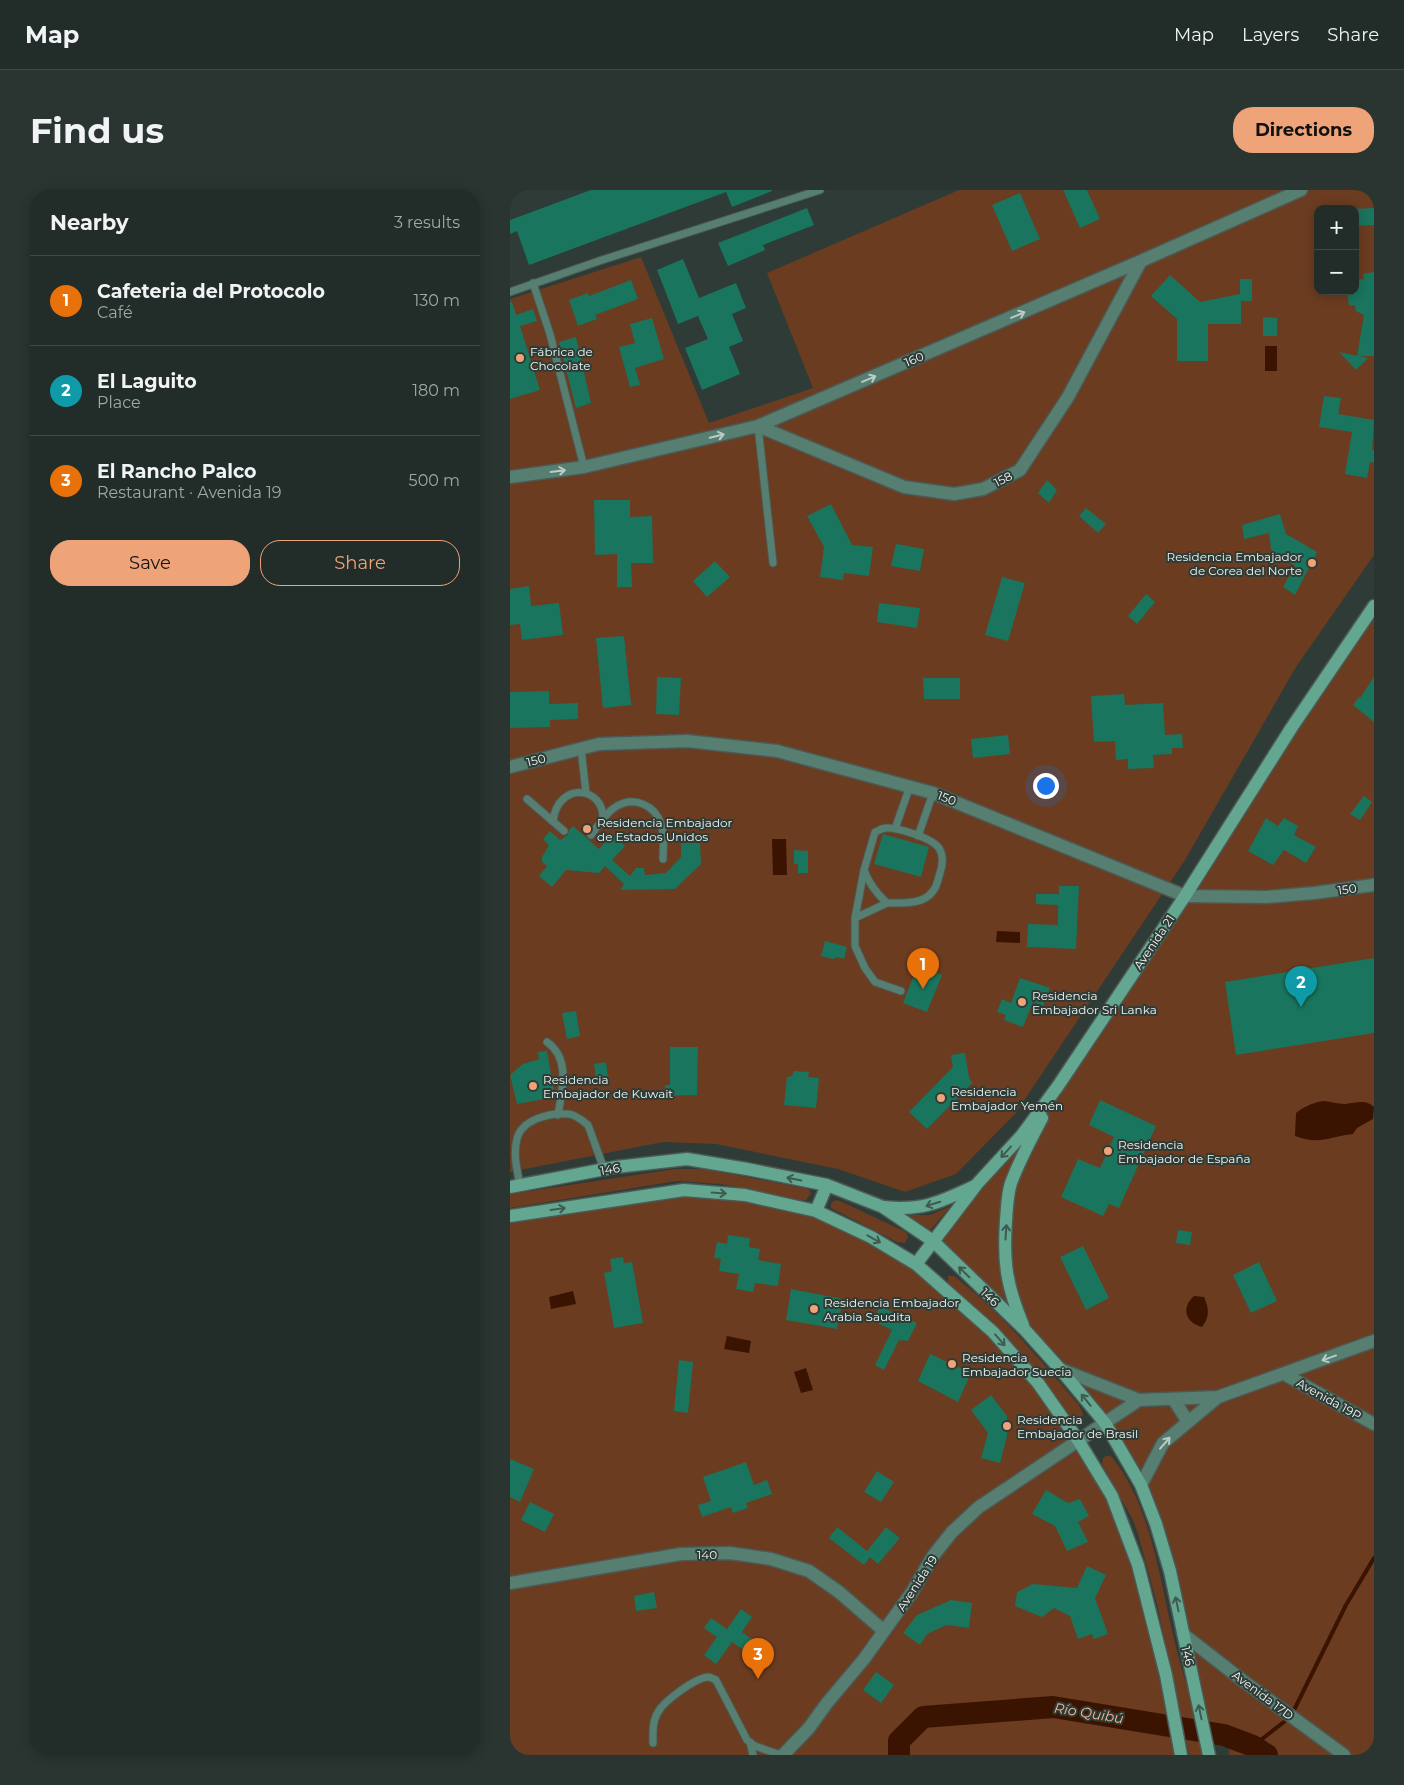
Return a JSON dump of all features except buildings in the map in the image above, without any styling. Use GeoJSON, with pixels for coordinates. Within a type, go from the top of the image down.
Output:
{"type":"FeatureCollection","features":[{"type":"Feature","properties":{"kind":"main road","name":"Avenida 21"},"geometry":{"type":"LineString","coordinates":[[916,1264],[977,1184],[1022,1135],[1058,1086],[1185,896],[1292,727],[1374,606]]}},
{"type":"Feature","properties":{"kind":"main road"},"geometry":{"type":"LineString","coordinates":[[1024,1330],[1009,1287],[1005,1247],[1008,1204],[1011,1184],[1058,1086]]}},
{"type":"Feature","properties":{"kind":"main road","name":"146"},"geometry":{"type":"LineString","coordinates":[[515,1186],[604,1169],[687,1159],[747,1169],[827,1186],[883,1207],[933,1242],[1024,1330],[1060,1369],[1105,1423],[1141,1485],[1156,1524],[1170,1571],[1209,1755]]}},
{"type":"Feature","properties":{"kind":"main road"},"geometry":{"type":"LineString","coordinates":[[883,1207],[902,1209],[922,1208],[936,1204],[977,1184]]}},
{"type":"Feature","properties":{"kind":"main road"},"geometry":{"type":"LineString","coordinates":[[816,1211],[827,1186]]}},
{"type":"Feature","properties":{"kind":"main road","name":"146"},"geometry":{"type":"LineString","coordinates":[[510,1216],[684,1190],[745,1195],[816,1211],[871,1237],[916,1264],[993,1332],[1038,1383],[1078,1440],[1112,1496],[1138,1565],[1166,1675],[1181,1755]]}},
{"type":"Feature","properties":{"kind":"street","name":"160"},"geometry":{"type":"LineString","coordinates":[[510,477],[584,467],[758,426],[1301,190]]}},
{"type":"Feature","properties":{"kind":"street","name":"158"},"geometry":{"type":"LineString","coordinates":[[758,426],[904,487],[954,494],[982,489],[1020,470],[1068,397],[1141,261]]}},
{"type":"Feature","properties":{"kind":"street","name":"150"},"geometry":{"type":"LineString","coordinates":[[510,766],[599,744],[687,741],[778,751],[933,793],[1185,896],[1267,897],[1374,885]]}},
{"type":"Feature","properties":{"kind":"street"},"geometry":{"type":"LineString","coordinates":[[1060,1369],[1138,1400],[1218,1397],[1374,1341]]}},
{"type":"Feature","properties":{"kind":"street","name":"Avenida 19P"},"geometry":{"type":"LineString","coordinates":[[1284,1374],[1374,1424]]}},
{"type":"Feature","properties":{"kind":"street"},"geometry":{"type":"LineString","coordinates":[[1141,1485],[1163,1443],[1218,1397]]}},
{"type":"Feature","properties":{"kind":"street"},"geometry":{"type":"LineString","coordinates":[[1105,1423],[1138,1400]]}},
{"type":"Feature","properties":{"kind":"street"},"geometry":{"type":"LineString","coordinates":[[1174,1400],[1188,1422]]}},
{"type":"Feature","properties":{"kind":"street","name":"Avenida 19"},"geometry":{"type":"LineString","coordinates":[[782,1755],[809,1728],[884,1631],[952,1532],[979,1507],[1105,1423]]}},
{"type":"Feature","properties":{"kind":"street","name":"140"},"geometry":{"type":"LineString","coordinates":[[510,1583],[681,1554],[730,1554],[771,1559],[809,1571],[838,1592],[884,1631]]}},
{"type":"Feature","properties":{"kind":"street","name":"Avenida 17D"},"geometry":{"type":"LineString","coordinates":[[1183,1634],[1344,1755]]}},
{"type":"Feature","properties":{"kind":"lane"},"geometry":{"type":"LineString","coordinates":[[510,292],[820,190]]}},
{"type":"Feature","properties":{"kind":"lane"},"geometry":{"type":"LineString","coordinates":[[533,283],[550,334],[584,467]]}},
{"type":"Feature","properties":{"kind":"lane"},"geometry":{"type":"LineString","coordinates":[[758,426],[773,563]]}},
{"type":"Feature","properties":{"kind":"lane"},"geometry":{"type":"LineString","coordinates":[[581,748],[586,793]]}},
{"type":"Feature","properties":{"kind":"lane"},"geometry":{"type":"LineString","coordinates":[[895,828],[910,786]]}},
{"type":"Feature","properties":{"kind":"lane"},"geometry":{"type":"LineString","coordinates":[[553,821],[557,805],[569,794],[577,792],[586,793],[600,803],[603,819]]}},
{"type":"Feature","properties":{"kind":"lane"},"geometry":{"type":"LineString","coordinates":[[918,836],[933,793]]}},
{"type":"Feature","properties":{"kind":"lane"},"geometry":{"type":"LineString","coordinates":[[527,799],[564,831]]}},
{"type":"Feature","properties":{"kind":"lane"},"geometry":{"type":"LineString","coordinates":[[591,835],[603,819],[617,806],[625,802],[644,804],[658,816],[662,826],[663,859]]}},
{"type":"Feature","properties":{"kind":"lane"},"geometry":{"type":"LineString","coordinates":[[855,918],[886,903],[914,902],[923,899],[933,892],[943,864],[940,849],[934,842],[895,828],[884,828],[875,832],[864,870],[855,918],[856,946],[865,968],[875,982],[901,991]]}},
{"type":"Feature","properties":{"kind":"lane"},"geometry":{"type":"LineString","coordinates":[[864,870],[876,893],[886,903]]}},
{"type":"Feature","properties":{"kind":"lane"},"geometry":{"type":"LineString","coordinates":[[547,1042],[553,1046],[564,1069],[558,1115]]}},
{"type":"Feature","properties":{"kind":"lane"},"geometry":{"type":"LineString","coordinates":[[515,1186],[517,1137],[526,1124],[551,1115],[570,1114],[588,1125],[604,1169]]}},
{"type":"Feature","properties":{"kind":"lane"},"geometry":{"type":"LineString","coordinates":[[653,1743],[654,1722],[658,1711],[678,1693],[696,1681],[709,1677],[716,1680],[747,1740],[755,1746],[782,1755]]}},
{"type":"Feature","properties":{"kind":"lane"},"geometry":{"type":"LineString","coordinates":[[750,1742],[753,1755]]}},
{"type":"Feature","properties":{"kind":"shaded area"},"geometry":{"type":"Polygon","coordinates":[[[959,190],[1374,190],[1374,555],[1296,667],[1185,860],[1015,1114],[956,1174],[905,1192],[838,1169],[716,1144],[663,1142],[510,1172],[510,299],[641,257],[709,423],[813,388],[767,273],[959,190]]]}},
{"type":"Feature","properties":{"kind":"shaded area"},"geometry":{"type":"Polygon","coordinates":[[[1265,346],[1277,346],[1277,371],[1265,371],[1265,346]]]}},
{"type":"Feature","properties":{"kind":"shaded area"},"geometry":{"type":"Polygon","coordinates":[[[1374,603],[1374,1755],[1229,1755],[1230,1731],[1203,1726],[1156,1524],[1105,1423],[933,1241],[1022,1135],[1374,603]]]}},
{"type":"Feature","properties":{"kind":"shaded area"},"geometry":{"type":"Polygon","coordinates":[[[772,839],[786,839],[787,875],[773,875],[772,839]]]}},
{"type":"Feature","properties":{"kind":"shaded area"},"geometry":{"type":"Polygon","coordinates":[[[997,931],[1020,932],[1020,943],[996,942],[997,931]]]}},
{"type":"Feature","properties":{"kind":"shaded area"},"geometry":{"type":"Polygon","coordinates":[[[1325,1101],[1343,1104],[1367,1103],[1374,1107],[1373,1119],[1357,1128],[1353,1134],[1324,1140],[1311,1140],[1295,1136],[1296,1113],[1317,1102],[1325,1101]]]}},
{"type":"Feature","properties":{"kind":"shaded area"},"geometry":{"type":"Polygon","coordinates":[[[675,1169],[704,1169],[808,1189],[811,1193],[806,1200],[800,1200],[721,1184],[677,1181],[510,1208],[510,1194],[675,1169]]]}},
{"type":"Feature","properties":{"kind":"shaded area"},"geometry":{"type":"Polygon","coordinates":[[[684,1190],[816,1211],[916,1264],[1038,1383],[1112,1496],[1138,1565],[1181,1755],[510,1755],[510,1216],[684,1190]]]}},
{"type":"Feature","properties":{"kind":"shaded area"},"geometry":{"type":"Polygon","coordinates":[[[836,1200],[906,1232],[908,1237],[905,1243],[897,1242],[831,1208],[831,1203],[836,1200]]]}},
{"type":"Feature","properties":{"kind":"shaded area"},"geometry":{"type":"Polygon","coordinates":[[[951,1206],[930,1230],[908,1215],[930,1215],[951,1206]]]}},
{"type":"Feature","properties":{"kind":"shaded area"},"geometry":{"type":"Polygon","coordinates":[[[948,1276],[954,1276],[971,1290],[1020,1337],[1079,1405],[1083,1414],[1081,1420],[1075,1420],[1070,1416],[1007,1337],[948,1283],[948,1276]]]}},
{"type":"Feature","properties":{"kind":"shaded area"},"geometry":{"type":"Polygon","coordinates":[[[573,1291],[576,1304],[551,1309],[549,1297],[573,1291]]]}},
{"type":"Feature","properties":{"kind":"shaded area"},"geometry":{"type":"Polygon","coordinates":[[[1194,1296],[1204,1297],[1207,1305],[1208,1312],[1202,1327],[1192,1322],[1187,1314],[1187,1305],[1194,1296]]]}},
{"type":"Feature","properties":{"kind":"shaded area"},"geometry":{"type":"Polygon","coordinates":[[[727,1336],[751,1341],[749,1353],[724,1349],[727,1336]]]}},
{"type":"Feature","properties":{"kind":"shaded area"},"geometry":{"type":"Polygon","coordinates":[[[806,1368],[813,1390],[801,1393],[794,1372],[806,1368]]]}},
{"type":"Feature","properties":{"kind":"shaded area"},"geometry":{"type":"Polygon","coordinates":[[[1111,1456],[1125,1475],[1145,1520],[1190,1698],[1202,1755],[1189,1755],[1157,1604],[1138,1534],[1133,1520],[1102,1464],[1103,1458],[1111,1456]]]}},
{"type":"Feature","properties":{"kind":"waterway"},"geometry":{"type":"LineString","coordinates":[[1295,1708],[1346,1605],[1374,1558]]}},
{"type":"Feature","properties":{"kind":"waterway","name":"Río Quibú"},"geometry":{"type":"LineString","coordinates":[[899,1755],[899,1741],[923,1717],[1053,1707],[1224,1735],[1253,1746],[1267,1755]]}},
{"type":"Feature","properties":{"kind":"waterway"},"geometry":{"type":"LineString","coordinates":[[1253,1746],[1284,1722]]}},
{"type":"Feature","properties":{"kind":"place","name":"Fábrica de Chocolate"},"geometry":{"type":"Point","coordinates":[520,358]}},
{"type":"Feature","properties":{"kind":"place","name":"Residencia Embajador de Corea del Norte"},"geometry":{"type":"Point","coordinates":[1312,563]}},
{"type":"Feature","properties":{"kind":"place","name":"Residencia Embajador de Estados Unidos"},"geometry":{"type":"Point","coordinates":[587,829]}},
{"type":"Feature","properties":{"kind":"place","name":"Cafeteria del Protocolo"},"geometry":{"type":"Point","coordinates":[923,989]}},
{"type":"Feature","properties":{"kind":"place","name":"Residencia Embajador Sri Lanka"},"geometry":{"type":"Point","coordinates":[1022,1002]}},
{"type":"Feature","properties":{"kind":"place","name":"El Laguito"},"geometry":{"type":"Point","coordinates":[1301,1007]}},
{"type":"Feature","properties":{"kind":"place","name":"Residencia Embajador de Kuwait"},"geometry":{"type":"Point","coordinates":[533,1086]}},
{"type":"Feature","properties":{"kind":"place","name":"Residencia Embajador Yemén"},"geometry":{"type":"Point","coordinates":[941,1098]}},
{"type":"Feature","properties":{"kind":"place","name":"Residencia Embajador de España"},"geometry":{"type":"Point","coordinates":[1108,1151]}},
{"type":"Feature","properties":{"kind":"place","name":"Residencia Embajador Arabia Saudita"},"geometry":{"type":"Point","coordinates":[814,1309]}},
{"type":"Feature","properties":{"kind":"place","name":"Residencia Embajador Suecia"},"geometry":{"type":"Point","coordinates":[952,1364]}},
{"type":"Feature","properties":{"kind":"place","name":"Residencia Embajador de Brasil"},"geometry":{"type":"Point","coordinates":[1007,1426]}},
{"type":"Feature","properties":{"kind":"place","name":"El Rancho Palco"},"geometry":{"type":"Point","coordinates":[758,1679]}}]}
